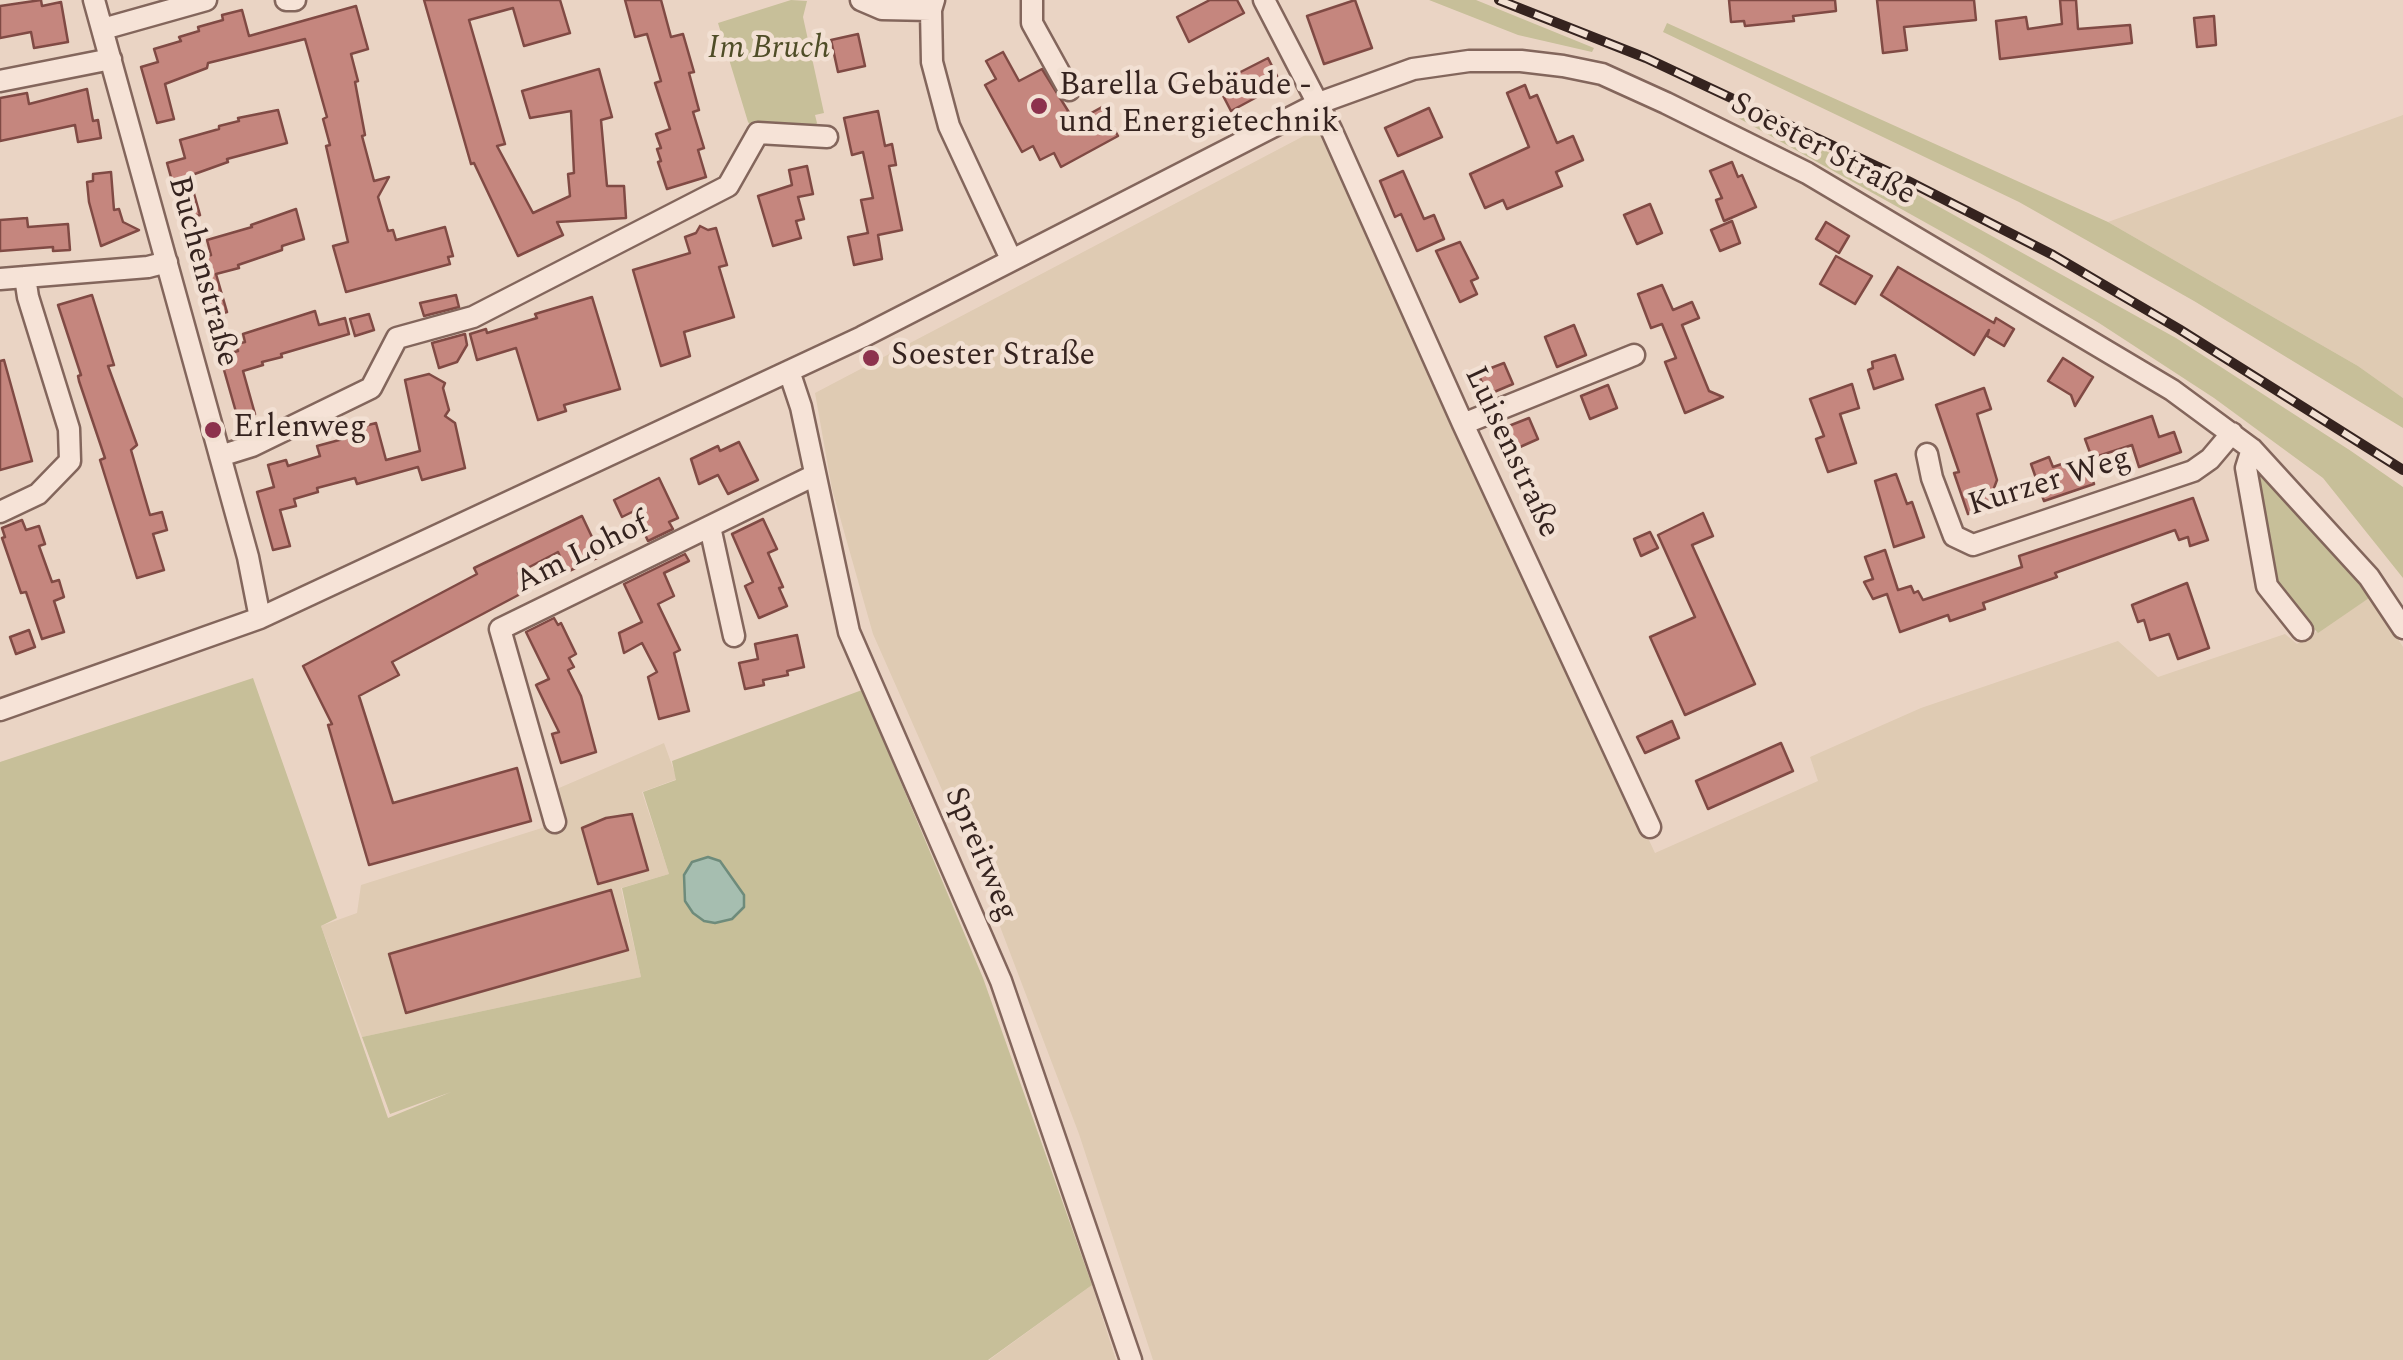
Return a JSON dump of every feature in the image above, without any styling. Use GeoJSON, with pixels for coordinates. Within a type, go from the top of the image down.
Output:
{"type":"FeatureCollection","features":[{"type":"Feature","properties":{"kind":"street","name":"Buchenstraße"},"geometry":{"type":"LineString","coordinates":[[94,0],[220,456],[260,618]]}},
{"type":"Feature","properties":{"kind":"street"},"geometry":{"type":"LineString","coordinates":[[103,29],[206,0]]}},
{"type":"Feature","properties":{"kind":"street"},"geometry":{"type":"LineString","coordinates":[[286,0],[296,0]]}},
{"type":"Feature","properties":{"kind":"street"},"geometry":{"type":"LineString","coordinates":[[861,0],[882,9],[933,5],[932,62],[949,126],[1011,259]]}},
{"type":"Feature","properties":{"kind":"street"},"geometry":{"type":"LineString","coordinates":[[1032,0],[1032,23],[1069,90]]}},
{"type":"Feature","properties":{"kind":"street"},"geometry":{"type":"LineString","coordinates":[[1264,0],[1319,103]]}},
{"type":"Feature","properties":{"kind":"street"},"geometry":{"type":"LineString","coordinates":[[0,80],[111,59]]}},
{"type":"Feature","properties":{"kind":"street","name":"Soester Straße"},"geometry":{"type":"LineString","coordinates":[[0,710],[260,618],[862,338],[1319,103],[1412,69],[1470,61],[1520,61],[1602,74],[1666,102],[1808,174],[2172,390],[2252,450],[2369,577],[2403,628]]}},
{"type":"Feature","properties":{"kind":"street","name":"Luisenstraße"},"geometry":{"type":"LineString","coordinates":[[1319,103],[1650,826]]}},
{"type":"Feature","properties":{"kind":"street"},"geometry":{"type":"LineString","coordinates":[[220,456],[252,446],[374,385],[397,338],[473,317],[728,186],[758,133],[827,137]]}},
{"type":"Feature","properties":{"kind":"street"},"geometry":{"type":"LineString","coordinates":[[0,280],[167,262]]}},
{"type":"Feature","properties":{"kind":"street"},"geometry":{"type":"LineString","coordinates":[[0,512],[38,494],[70,461],[69,429],[25,278]]}},
{"type":"Feature","properties":{"kind":"street"},"geometry":{"type":"LineString","coordinates":[[1463,424],[1634,355]]}},
{"type":"Feature","properties":{"kind":"street","name":"Spreitweg"},"geometry":{"type":"LineString","coordinates":[[789,371],[801,407],[850,632],[1000,981],[1132,1360]]}},
{"type":"Feature","properties":{"kind":"street","name":"Kurzer Weg"},"geometry":{"type":"LineString","coordinates":[[1927,454],[1954,536],[1972,545],[2193,471],[2232,432]]}},
{"type":"Feature","properties":{"kind":"street"},"geometry":{"type":"LineString","coordinates":[[2252,450],[2246,468],[2266,586],[2302,630]]}},
{"type":"Feature","properties":{"kind":"street","name":"Am Lohof"},"geometry":{"type":"LineString","coordinates":[[555,822],[500,629],[816,475]]}},
{"type":"Feature","properties":{"kind":"street"},"geometry":{"type":"LineString","coordinates":[[710,526],[734,636]]}},
{"type":"Feature","properties":{"kind":"shaded area"},"geometry":{"type":"Polygon","coordinates":[[[2403,115],[2403,398],[2358,366],[2108,222],[2403,115]]]}},
{"type":"Feature","properties":{"kind":"shaded area"},"geometry":{"type":"Polygon","coordinates":[[[1317,129],[1655,853],[1818,781],[1810,757],[1921,708],[2118,641],[2158,677],[2285,634],[2297,644],[2372,596],[2403,647],[2403,1360],[1153,1360],[1079,1134],[985,887],[873,634],[832,489],[815,393],[1317,129]]]}},
{"type":"Feature","properties":{"kind":"shaded area"},"geometry":{"type":"Polygon","coordinates":[[[664,743],[677,779],[642,792],[669,874],[621,888],[641,977],[362,1037],[321,926],[357,913],[361,885],[545,827],[559,788],[664,743]]]}},
{"type":"Feature","properties":{"kind":"shaded area"},"geometry":{"type":"Polygon","coordinates":[[[708,857],[720,861],[744,895],[744,907],[732,919],[704,921],[685,901],[684,875],[692,862],[708,857]]]}},
{"type":"Feature","properties":{"kind":"shaded area"},"geometry":{"type":"Polygon","coordinates":[[[1092,1285],[1116,1360],[989,1360],[1092,1285]]]}},
{"type":"Feature","properties":{"kind":"green space","name":"Im Bruch"},"geometry":{"type":"Polygon","coordinates":[[[791,0],[807,1],[803,17],[824,113],[815,115],[817,123],[812,131],[753,128],[718,23],[791,0]]]}},
{"type":"Feature","properties":{"kind":"green space"},"geometry":{"type":"Polygon","coordinates":[[[1429,0],[1476,0],[1594,48],[1592,52],[1518,35],[1429,0]]]}},
{"type":"Feature","properties":{"kind":"green space"},"geometry":{"type":"Polygon","coordinates":[[[1667,23],[2108,222],[2358,366],[2403,398],[2403,428],[2194,301],[2019,202],[1663,32],[1667,23]]]}},
{"type":"Feature","properties":{"kind":"green space"},"geometry":{"type":"Polygon","coordinates":[[[1736,109],[1907,189],[2176,338],[2403,487],[2403,578],[2323,478],[2214,398],[2099,323],[1733,115],[1736,109]]]}},
{"type":"Feature","properties":{"kind":"green space"},"geometry":{"type":"Polygon","coordinates":[[[2256,467],[2372,596],[2318,633],[2278,591],[2256,467]]]}},
{"type":"Feature","properties":{"kind":"green space"},"geometry":{"type":"Polygon","coordinates":[[[253,678],[337,918],[321,926],[388,1118],[451,1092],[390,1114],[362,1037],[641,977],[622,888],[669,874],[643,792],[676,780],[672,761],[862,690],[983,978],[1092,1285],[988,1360],[0,1360],[0,762],[253,678]]]}},
{"type":"Feature","properties":{"kind":"building"},"geometry":{"type":"Polygon","coordinates":[[[41,0],[42,6],[61,2],[68,42],[34,48],[31,32],[0,38],[0,6],[41,0]]]}},
{"type":"Feature","properties":{"kind":"building"},"geometry":{"type":"Polygon","coordinates":[[[424,0],[560,0],[570,33],[524,46],[513,8],[469,20],[505,144],[497,146],[533,213],[570,196],[568,174],[574,173],[571,111],[530,118],[522,91],[599,69],[612,117],[601,120],[607,186],[624,186],[626,218],[557,222],[563,235],[518,256],[474,163],[471,164],[424,0]]]}},
{"type":"Feature","properties":{"kind":"building"},"geometry":{"type":"Polygon","coordinates":[[[625,0],[661,0],[671,37],[683,34],[694,72],[689,73],[699,110],[693,112],[704,148],[698,150],[706,177],[667,189],[658,162],[661,161],[657,149],[661,148],[656,134],[670,129],[655,83],[661,81],[647,34],[635,37],[625,0]]]}},
{"type":"Feature","properties":{"kind":"building"},"geometry":{"type":"Polygon","coordinates":[[[1210,0],[1237,0],[1244,13],[1189,42],[1177,17],[1210,0]]]}},
{"type":"Feature","properties":{"kind":"building"},"geometry":{"type":"Polygon","coordinates":[[[1355,0],[1372,48],[1324,64],[1307,16],[1355,0]]]}},
{"type":"Feature","properties":{"kind":"building"},"geometry":{"type":"Polygon","coordinates":[[[1729,0],[1835,0],[1836,11],[1793,16],[1794,21],[1745,26],[1744,21],[1731,22],[1729,0]]]}},
{"type":"Feature","properties":{"kind":"building"},"geometry":{"type":"Polygon","coordinates":[[[1877,0],[1974,0],[1976,20],[1904,27],[1907,50],[1883,53],[1877,0]]]}},
{"type":"Feature","properties":{"kind":"building"},"geometry":{"type":"Polygon","coordinates":[[[2060,0],[2076,0],[2078,29],[2130,25],[2132,43],[2000,59],[1996,21],[2026,17],[2028,29],[2062,24],[2060,0]]]}},
{"type":"Feature","properties":{"kind":"building"},"geometry":{"type":"Polygon","coordinates":[[[356,6],[368,49],[351,54],[358,81],[355,82],[365,135],[362,136],[374,181],[389,177],[378,197],[388,231],[393,230],[396,240],[445,227],[453,256],[448,257],[450,264],[346,292],[333,246],[348,242],[326,146],[330,145],[323,119],[327,117],[305,39],[208,63],[207,68],[165,84],[174,119],[157,123],[141,67],[158,62],[154,49],[181,41],[179,37],[199,31],[198,27],[223,20],[222,15],[242,10],[249,36],[356,6]]]}},
{"type":"Feature","properties":{"kind":"building"},"geometry":{"type":"Polygon","coordinates":[[[2214,16],[2216,45],[2197,47],[2194,18],[2214,16]]]}},
{"type":"Feature","properties":{"kind":"building"},"geometry":{"type":"Polygon","coordinates":[[[858,34],[865,66],[838,72],[831,40],[858,34]]]}},
{"type":"Feature","properties":{"kind":"building"},"geometry":{"type":"Polygon","coordinates":[[[1003,52],[1019,81],[1042,69],[1075,122],[1102,107],[1118,136],[1061,167],[1054,153],[1040,160],[1033,146],[1022,152],[985,85],[996,79],[986,61],[1003,52]]]}},
{"type":"Feature","properties":{"kind":"building"},"geometry":{"type":"Polygon","coordinates":[[[1268,58],[1281,84],[1231,111],[1217,84],[1268,58]]]}},
{"type":"Feature","properties":{"kind":"building"},"geometry":{"type":"Polygon","coordinates":[[[1525,85],[1530,98],[1537,95],[1557,143],[1573,136],[1583,160],[1556,172],[1562,186],[1507,209],[1503,200],[1485,208],[1470,174],[1529,147],[1507,93],[1525,85]]]}},
{"type":"Feature","properties":{"kind":"building"},"geometry":{"type":"Polygon","coordinates":[[[87,89],[93,121],[98,120],[101,138],[78,142],[75,125],[0,141],[0,98],[27,93],[29,104],[87,89]]]}},
{"type":"Feature","properties":{"kind":"building"},"geometry":{"type":"Polygon","coordinates":[[[1429,108],[1442,137],[1398,156],[1385,128],[1429,108]]]}},
{"type":"Feature","properties":{"kind":"building"},"geometry":{"type":"Polygon","coordinates":[[[278,110],[287,143],[227,159],[228,162],[189,176],[200,215],[183,220],[167,163],[185,158],[180,140],[219,129],[239,121],[238,118],[278,110]]]}},
{"type":"Feature","properties":{"kind":"building"},"geometry":{"type":"Polygon","coordinates":[[[878,111],[885,146],[892,144],[896,165],[889,166],[902,230],[878,235],[882,259],[854,265],[848,237],[868,233],[861,200],[873,198],[863,152],[852,155],[844,118],[878,111]]]}},
{"type":"Feature","properties":{"kind":"building"},"geometry":{"type":"Polygon","coordinates":[[[1732,162],[1756,207],[1724,221],[1716,200],[1722,198],[1710,171],[1732,162]]]}},
{"type":"Feature","properties":{"kind":"building"},"geometry":{"type":"Polygon","coordinates":[[[807,166],[813,194],[798,197],[804,219],[796,221],[801,238],[773,246],[758,196],[792,185],[789,170],[807,166]]]}},
{"type":"Feature","properties":{"kind":"building"},"geometry":{"type":"Polygon","coordinates":[[[1403,171],[1424,219],[1434,215],[1444,239],[1417,251],[1401,214],[1395,217],[1380,181],[1403,171]]]}},
{"type":"Feature","properties":{"kind":"building"},"geometry":{"type":"Polygon","coordinates":[[[111,172],[114,210],[119,209],[123,222],[139,230],[101,246],[87,182],[93,181],[93,174],[111,172]]]}},
{"type":"Feature","properties":{"kind":"building"},"geometry":{"type":"Polygon","coordinates":[[[1650,204],[1662,233],[1637,244],[1624,215],[1650,204]]]}},
{"type":"Feature","properties":{"kind":"building"},"geometry":{"type":"Polygon","coordinates":[[[296,209],[304,239],[216,274],[227,312],[210,317],[194,260],[211,255],[207,240],[296,209]]]}},
{"type":"Feature","properties":{"kind":"building"},"geometry":{"type":"Polygon","coordinates":[[[27,218],[28,227],[68,224],[70,250],[53,251],[53,247],[0,251],[0,220],[27,218]]]}},
{"type":"Feature","properties":{"kind":"building"},"geometry":{"type":"Polygon","coordinates":[[[1732,221],[1740,243],[1720,251],[1711,230],[1732,221]]]}},
{"type":"Feature","properties":{"kind":"building"},"geometry":{"type":"Polygon","coordinates":[[[1826,222],[1849,236],[1839,253],[1816,239],[1826,222]]]}},
{"type":"Feature","properties":{"kind":"building"},"geometry":{"type":"Polygon","coordinates":[[[700,226],[716,228],[727,265],[719,267],[734,317],[684,332],[690,356],[661,366],[633,270],[690,253],[685,237],[696,233],[700,226]]]}},
{"type":"Feature","properties":{"kind":"building"},"geometry":{"type":"Polygon","coordinates":[[[1460,242],[1478,278],[1471,281],[1477,294],[1460,302],[1436,251],[1460,242]]]}},
{"type":"Feature","properties":{"kind":"building"},"geometry":{"type":"Polygon","coordinates":[[[1836,256],[1872,276],[1855,304],[1820,284],[1836,256]]]}},
{"type":"Feature","properties":{"kind":"building"},"geometry":{"type":"Polygon","coordinates":[[[1898,267],[1994,323],[1996,318],[2014,329],[2004,346],[1987,336],[1989,330],[1974,355],[1881,295],[1898,267]]]}},
{"type":"Feature","properties":{"kind":"building"},"geometry":{"type":"Polygon","coordinates":[[[1662,285],[1673,310],[1692,302],[1699,318],[1682,325],[1709,391],[1723,397],[1685,413],[1665,362],[1676,358],[1662,324],[1651,328],[1638,294],[1662,285]]]}},
{"type":"Feature","properties":{"kind":"building"},"geometry":{"type":"Polygon","coordinates":[[[92,295],[114,365],[108,366],[137,445],[131,450],[150,515],[162,512],[167,530],[153,534],[164,570],[137,578],[58,305],[92,295]]]}},
{"type":"Feature","properties":{"kind":"building"},"geometry":{"type":"Polygon","coordinates":[[[456,295],[459,307],[424,316],[420,303],[456,295]]]}},
{"type":"Feature","properties":{"kind":"building"},"geometry":{"type":"Polygon","coordinates":[[[592,297],[620,389],[564,405],[566,411],[538,420],[516,348],[477,360],[470,334],[537,318],[535,314],[592,297]]]}},
{"type":"Feature","properties":{"kind":"building"},"geometry":{"type":"Polygon","coordinates":[[[315,311],[319,325],[345,318],[349,334],[281,354],[282,357],[243,371],[255,414],[238,419],[220,356],[238,351],[236,344],[245,342],[243,334],[315,311]]]}},
{"type":"Feature","properties":{"kind":"building"},"geometry":{"type":"Polygon","coordinates":[[[369,314],[374,330],[355,336],[350,319],[369,314]]]}},
{"type":"Feature","properties":{"kind":"building"},"geometry":{"type":"Polygon","coordinates":[[[1574,325],[1586,355],[1557,367],[1545,337],[1574,325]]]}},
{"type":"Feature","properties":{"kind":"building"},"geometry":{"type":"Polygon","coordinates":[[[465,334],[467,345],[457,362],[439,368],[432,343],[465,334]]]}},
{"type":"Feature","properties":{"kind":"building"},"geometry":{"type":"Polygon","coordinates":[[[1895,355],[1903,379],[1874,389],[1868,370],[1873,368],[1872,362],[1895,355]]]}},
{"type":"Feature","properties":{"kind":"building"},"geometry":{"type":"Polygon","coordinates":[[[2063,358],[2093,377],[2075,406],[2071,395],[2048,381],[2063,358]]]}},
{"type":"Feature","properties":{"kind":"building"},"geometry":{"type":"Polygon","coordinates":[[[4,360],[32,461],[0,470],[0,361],[4,360]]]}},
{"type":"Feature","properties":{"kind":"building"},"geometry":{"type":"Polygon","coordinates":[[[1504,363],[1513,384],[1487,395],[1478,373],[1504,363]]]}},
{"type":"Feature","properties":{"kind":"building"},"geometry":{"type":"Polygon","coordinates":[[[429,374],[445,383],[449,410],[445,416],[455,423],[465,468],[422,480],[418,467],[357,484],[355,478],[317,488],[318,492],[294,499],[296,506],[280,510],[290,546],[273,550],[257,492],[274,487],[268,465],[286,460],[288,466],[320,456],[317,446],[343,439],[341,432],[376,423],[386,460],[420,451],[405,380],[429,374]]]}},
{"type":"Feature","properties":{"kind":"building"},"geometry":{"type":"Polygon","coordinates":[[[1852,384],[1859,408],[1840,414],[1856,463],[1828,472],[1816,439],[1824,436],[1810,399],[1852,384]]]}},
{"type":"Feature","properties":{"kind":"building"},"geometry":{"type":"Polygon","coordinates":[[[1608,385],[1617,408],[1590,419],[1581,396],[1608,385]]]}},
{"type":"Feature","properties":{"kind":"building"},"geometry":{"type":"Polygon","coordinates":[[[1984,388],[1991,409],[1977,414],[1997,480],[1994,488],[1999,504],[1968,514],[1954,473],[1959,472],[1936,405],[1984,388]]]}},
{"type":"Feature","properties":{"kind":"building"},"geometry":{"type":"Polygon","coordinates":[[[2152,416],[2159,437],[2174,432],[2181,452],[2139,467],[2132,445],[2092,458],[2085,439],[2152,416]]]}},
{"type":"Feature","properties":{"kind":"building"},"geometry":{"type":"Polygon","coordinates":[[[1529,418],[1538,439],[1511,451],[1501,429],[1529,418]]]}},
{"type":"Feature","properties":{"kind":"building"},"geometry":{"type":"Polygon","coordinates":[[[739,442],[758,480],[728,494],[718,475],[699,484],[691,459],[718,446],[720,451],[739,442]]]}},
{"type":"Feature","properties":{"kind":"building"},"geometry":{"type":"Polygon","coordinates":[[[2085,456],[2094,484],[2044,501],[2031,464],[2049,457],[2053,467],[2085,456]]]}},
{"type":"Feature","properties":{"kind":"building"},"geometry":{"type":"Polygon","coordinates":[[[1896,474],[1907,504],[1912,502],[1924,537],[1894,547],[1875,481],[1896,474]]]}},
{"type":"Feature","properties":{"kind":"building"},"geometry":{"type":"Polygon","coordinates":[[[659,478],[678,518],[669,522],[673,529],[648,541],[634,511],[622,517],[614,500],[659,478]]]}},
{"type":"Feature","properties":{"kind":"building"},"geometry":{"type":"Polygon","coordinates":[[[2193,498],[2208,540],[2190,546],[2188,537],[2179,540],[2175,530],[2055,573],[2057,577],[1983,603],[1985,609],[1950,621],[1948,615],[1900,632],[1887,594],[1873,599],[1864,582],[1873,579],[1865,557],[1885,550],[1898,590],[1911,586],[1923,600],[2022,567],[2019,556],[2193,498]]]}},
{"type":"Feature","properties":{"kind":"building"},"geometry":{"type":"Polygon","coordinates":[[[1703,513],[1713,536],[1692,545],[1755,684],[1685,715],[1650,637],[1695,617],[1658,535],[1703,513]]]}},
{"type":"Feature","properties":{"kind":"building"},"geometry":{"type":"Polygon","coordinates":[[[582,516],[601,556],[567,572],[558,552],[518,573],[526,591],[392,662],[399,675],[359,696],[393,803],[517,768],[531,821],[369,865],[328,725],[332,724],[303,666],[477,574],[474,568],[582,516]]]}},
{"type":"Feature","properties":{"kind":"building"},"geometry":{"type":"Polygon","coordinates":[[[763,519],[777,549],[768,553],[787,606],[759,618],[745,586],[753,582],[732,534],[763,519]]]}},
{"type":"Feature","properties":{"kind":"building"},"geometry":{"type":"Polygon","coordinates":[[[22,520],[26,530],[39,526],[45,544],[39,546],[52,582],[59,580],[64,597],[54,601],[64,632],[42,639],[2,538],[2,528],[22,520]]]}},
{"type":"Feature","properties":{"kind":"building"},"geometry":{"type":"Polygon","coordinates":[[[1650,532],[1658,548],[1641,556],[1634,539],[1650,532]]]}},
{"type":"Feature","properties":{"kind":"building"},"geometry":{"type":"Polygon","coordinates":[[[685,554],[689,561],[664,573],[674,596],[658,604],[680,650],[674,653],[689,711],[659,719],[648,677],[657,672],[642,643],[624,653],[619,633],[642,622],[624,584],[685,554]]]}},
{"type":"Feature","properties":{"kind":"building"},"geometry":{"type":"Polygon","coordinates":[[[2187,583],[2209,648],[2178,659],[2169,634],[2150,640],[2144,620],[2138,622],[2132,605],[2187,583]]]}},
{"type":"Feature","properties":{"kind":"building"},"geometry":{"type":"Polygon","coordinates":[[[554,618],[558,625],[561,623],[576,654],[569,658],[574,667],[568,670],[581,696],[596,752],[561,763],[552,734],[559,732],[536,685],[549,679],[526,632],[554,618]]]}},
{"type":"Feature","properties":{"kind":"building"},"geometry":{"type":"Polygon","coordinates":[[[29,630],[35,647],[16,654],[10,637],[29,630]]]}},
{"type":"Feature","properties":{"kind":"building"},"geometry":{"type":"Polygon","coordinates":[[[797,635],[804,667],[745,689],[739,663],[758,659],[755,644],[797,635]]]}},
{"type":"Feature","properties":{"kind":"building"},"geometry":{"type":"Polygon","coordinates":[[[1672,721],[1679,738],[1645,753],[1637,737],[1672,721]]]}},
{"type":"Feature","properties":{"kind":"building"},"geometry":{"type":"Polygon","coordinates":[[[1781,743],[1793,771],[1708,809],[1696,781],[1781,743]]]}},
{"type":"Feature","properties":{"kind":"building"},"geometry":{"type":"Polygon","coordinates":[[[632,814],[648,870],[598,884],[582,828],[606,818],[632,814]]]}},
{"type":"Feature","properties":{"kind":"building"},"geometry":{"type":"Polygon","coordinates":[[[611,890],[628,950],[406,1013],[389,954],[611,890]]]}},
{"type":"Feature","properties":{"kind":"railway"},"geometry":{"type":"LineString","coordinates":[[1499,0],[1646,58],[1908,181],[2053,255],[2403,470]]}},
{"type":"Feature","properties":{"kind":"place","name":"Barella Gebäude - und Energietechnik"},"geometry":{"type":"Point","coordinates":[1039,106]}},
{"type":"Feature","properties":{"kind":"place","name":"Soester Straße"},"geometry":{"type":"Point","coordinates":[871,358]}},
{"type":"Feature","properties":{"kind":"place","name":"Erlenweg"},"geometry":{"type":"Point","coordinates":[213,430]}}]}
